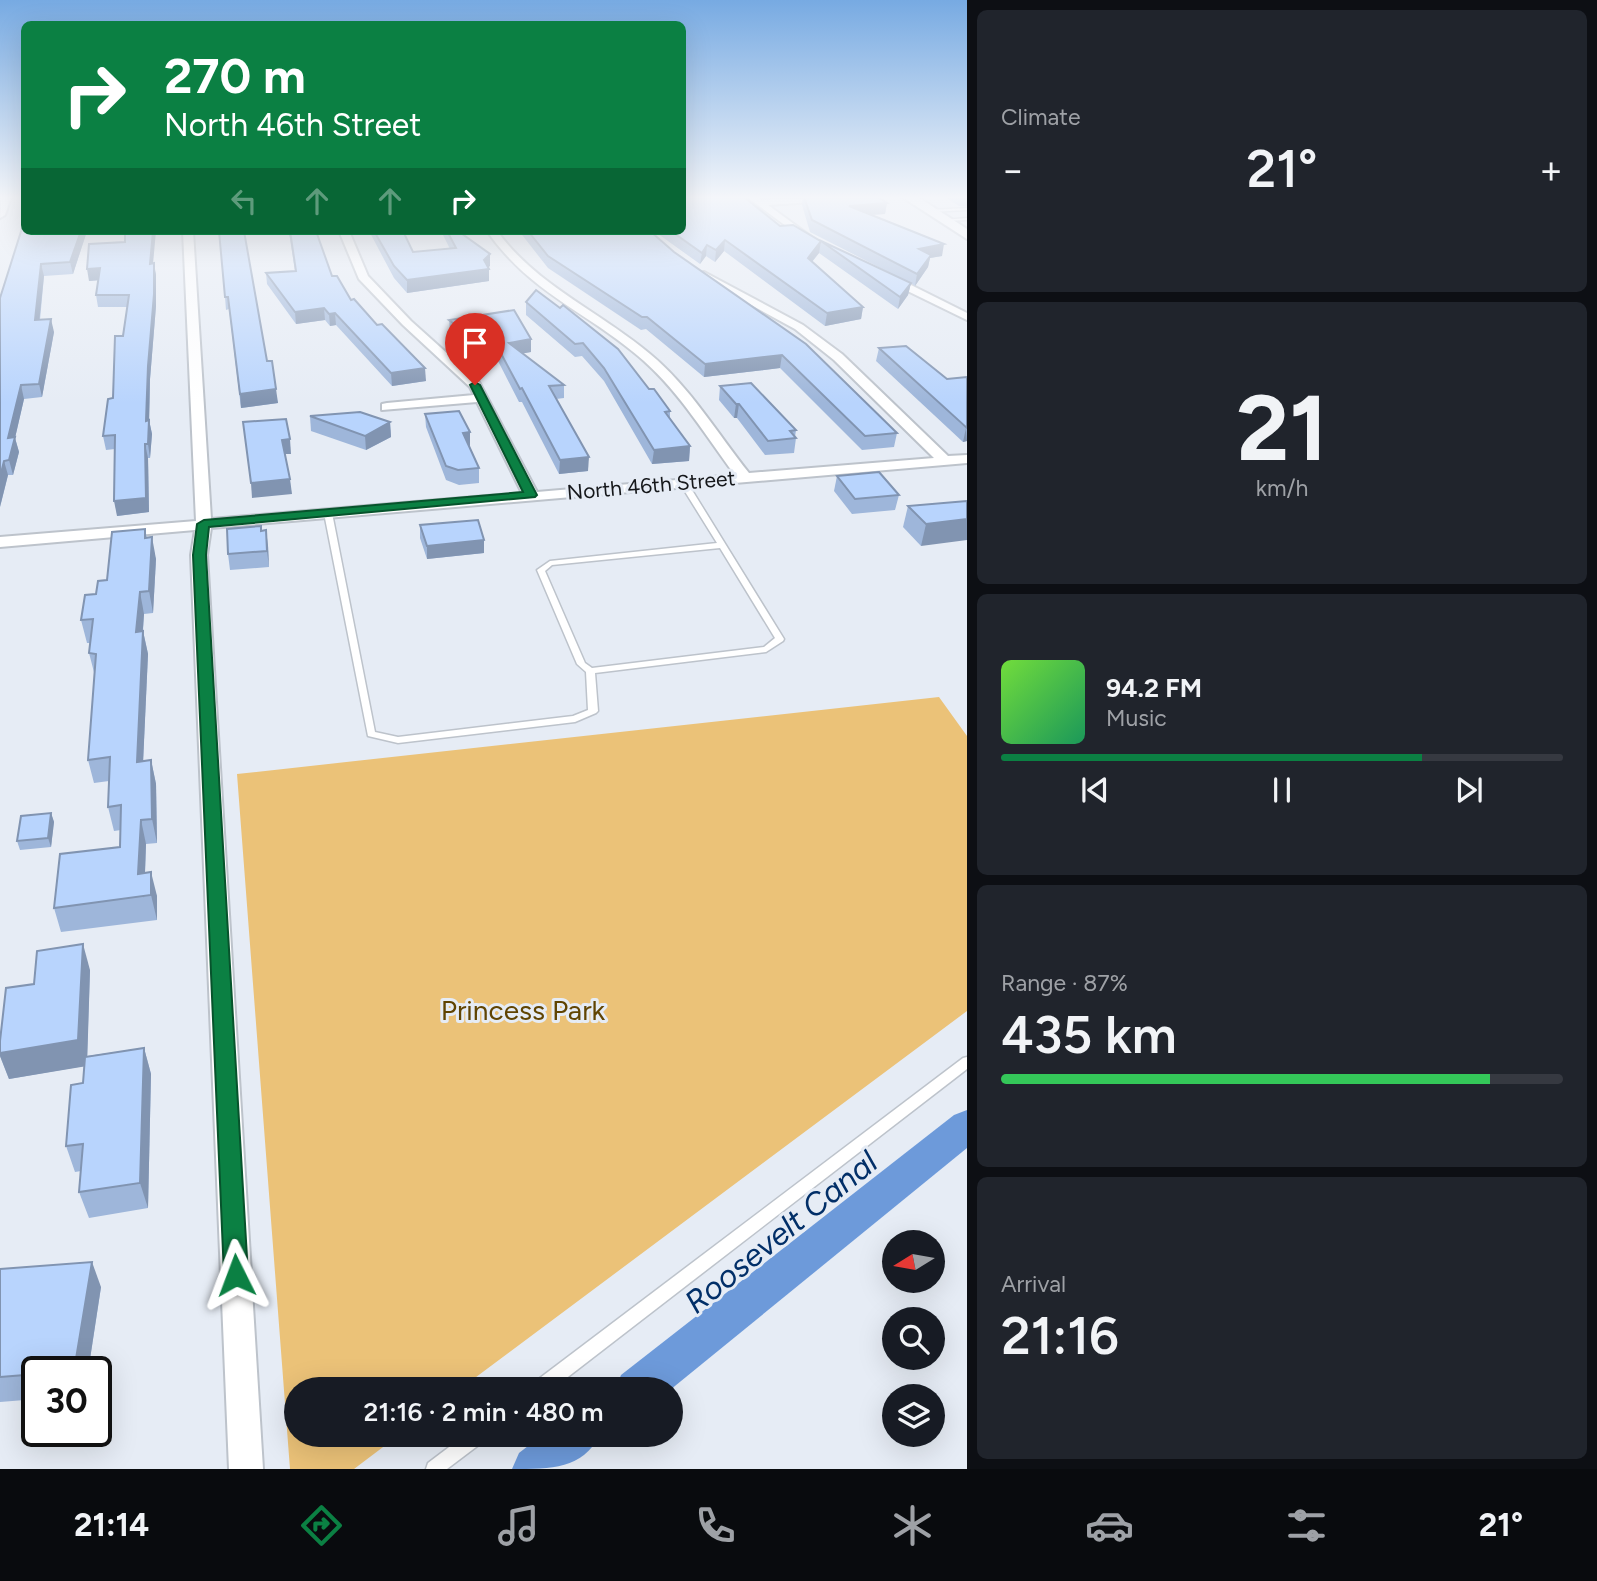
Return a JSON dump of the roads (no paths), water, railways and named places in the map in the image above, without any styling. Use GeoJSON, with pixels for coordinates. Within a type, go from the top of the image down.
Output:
{"type":"FeatureCollection","features":[{"type":"Feature","properties":{"kind":"street"},"geometry":{"type":"LineString","coordinates":[[190,266],[204,524],[199,555],[246,1469]]}},
{"type":"Feature","properties":{"kind":"street"},"geometry":{"type":"LineString","coordinates":[[358,266],[363,277],[407,323],[461,371],[483,398],[531,495]]}},
{"type":"Feature","properties":{"kind":"street"},"geometry":{"type":"LineString","coordinates":[[521,266],[537,281],[627,341],[650,360],[744,477]]}},
{"type":"Feature","properties":{"kind":"street"},"geometry":{"type":"LineString","coordinates":[[690,266],[723,287],[799,327],[829,349],[945,461]]}},
{"type":"Feature","properties":{"kind":"street"},"geometry":{"type":"LineString","coordinates":[[878,273],[967,317]]}},
{"type":"Feature","properties":{"kind":"street"},"geometry":{"type":"LineString","coordinates":[[387,407],[483,398]]}},
{"type":"Feature","properties":{"kind":"street","name":"North 46th Street"},"geometry":{"type":"LineString","coordinates":[[0,542],[967,459]]}},
{"type":"Feature","properties":{"kind":"lane"},"geometry":{"type":"LineString","coordinates":[[683,482],[695,502],[722,545],[780,639],[766,649],[590,671],[581,664],[541,570],[550,563],[722,545]]}},
{"type":"Feature","properties":{"kind":"lane"},"geometry":{"type":"LineString","coordinates":[[328,513],[371,734],[398,740],[575,719],[593,711],[590,671]]}},
{"type":"Feature","properties":{"kind":"lane"},"geometry":{"type":"LineString","coordinates":[[555,1377],[967,1062]]}},
{"type":"Feature","properties":{"kind":"lane"},"geometry":{"type":"LineString","coordinates":[[433,1469],[462,1447]]}},
{"type":"Feature","properties":{"kind":"waterway","name":"Roosevelt Canal"},"geometry":{"type":"LineString","coordinates":[[652,1377],[967,1126]]}},
{"type":"Feature","properties":{"kind":"waterway","name":"Roosevelt Canal"},"geometry":{"type":"LineString","coordinates":[[535,1469],[563,1447]]}},
{"type":"Feature","properties":{"kind":"park label","name":"Princess Park"},"geometry":{"type":"Point","coordinates":[523,1010]}}]}
